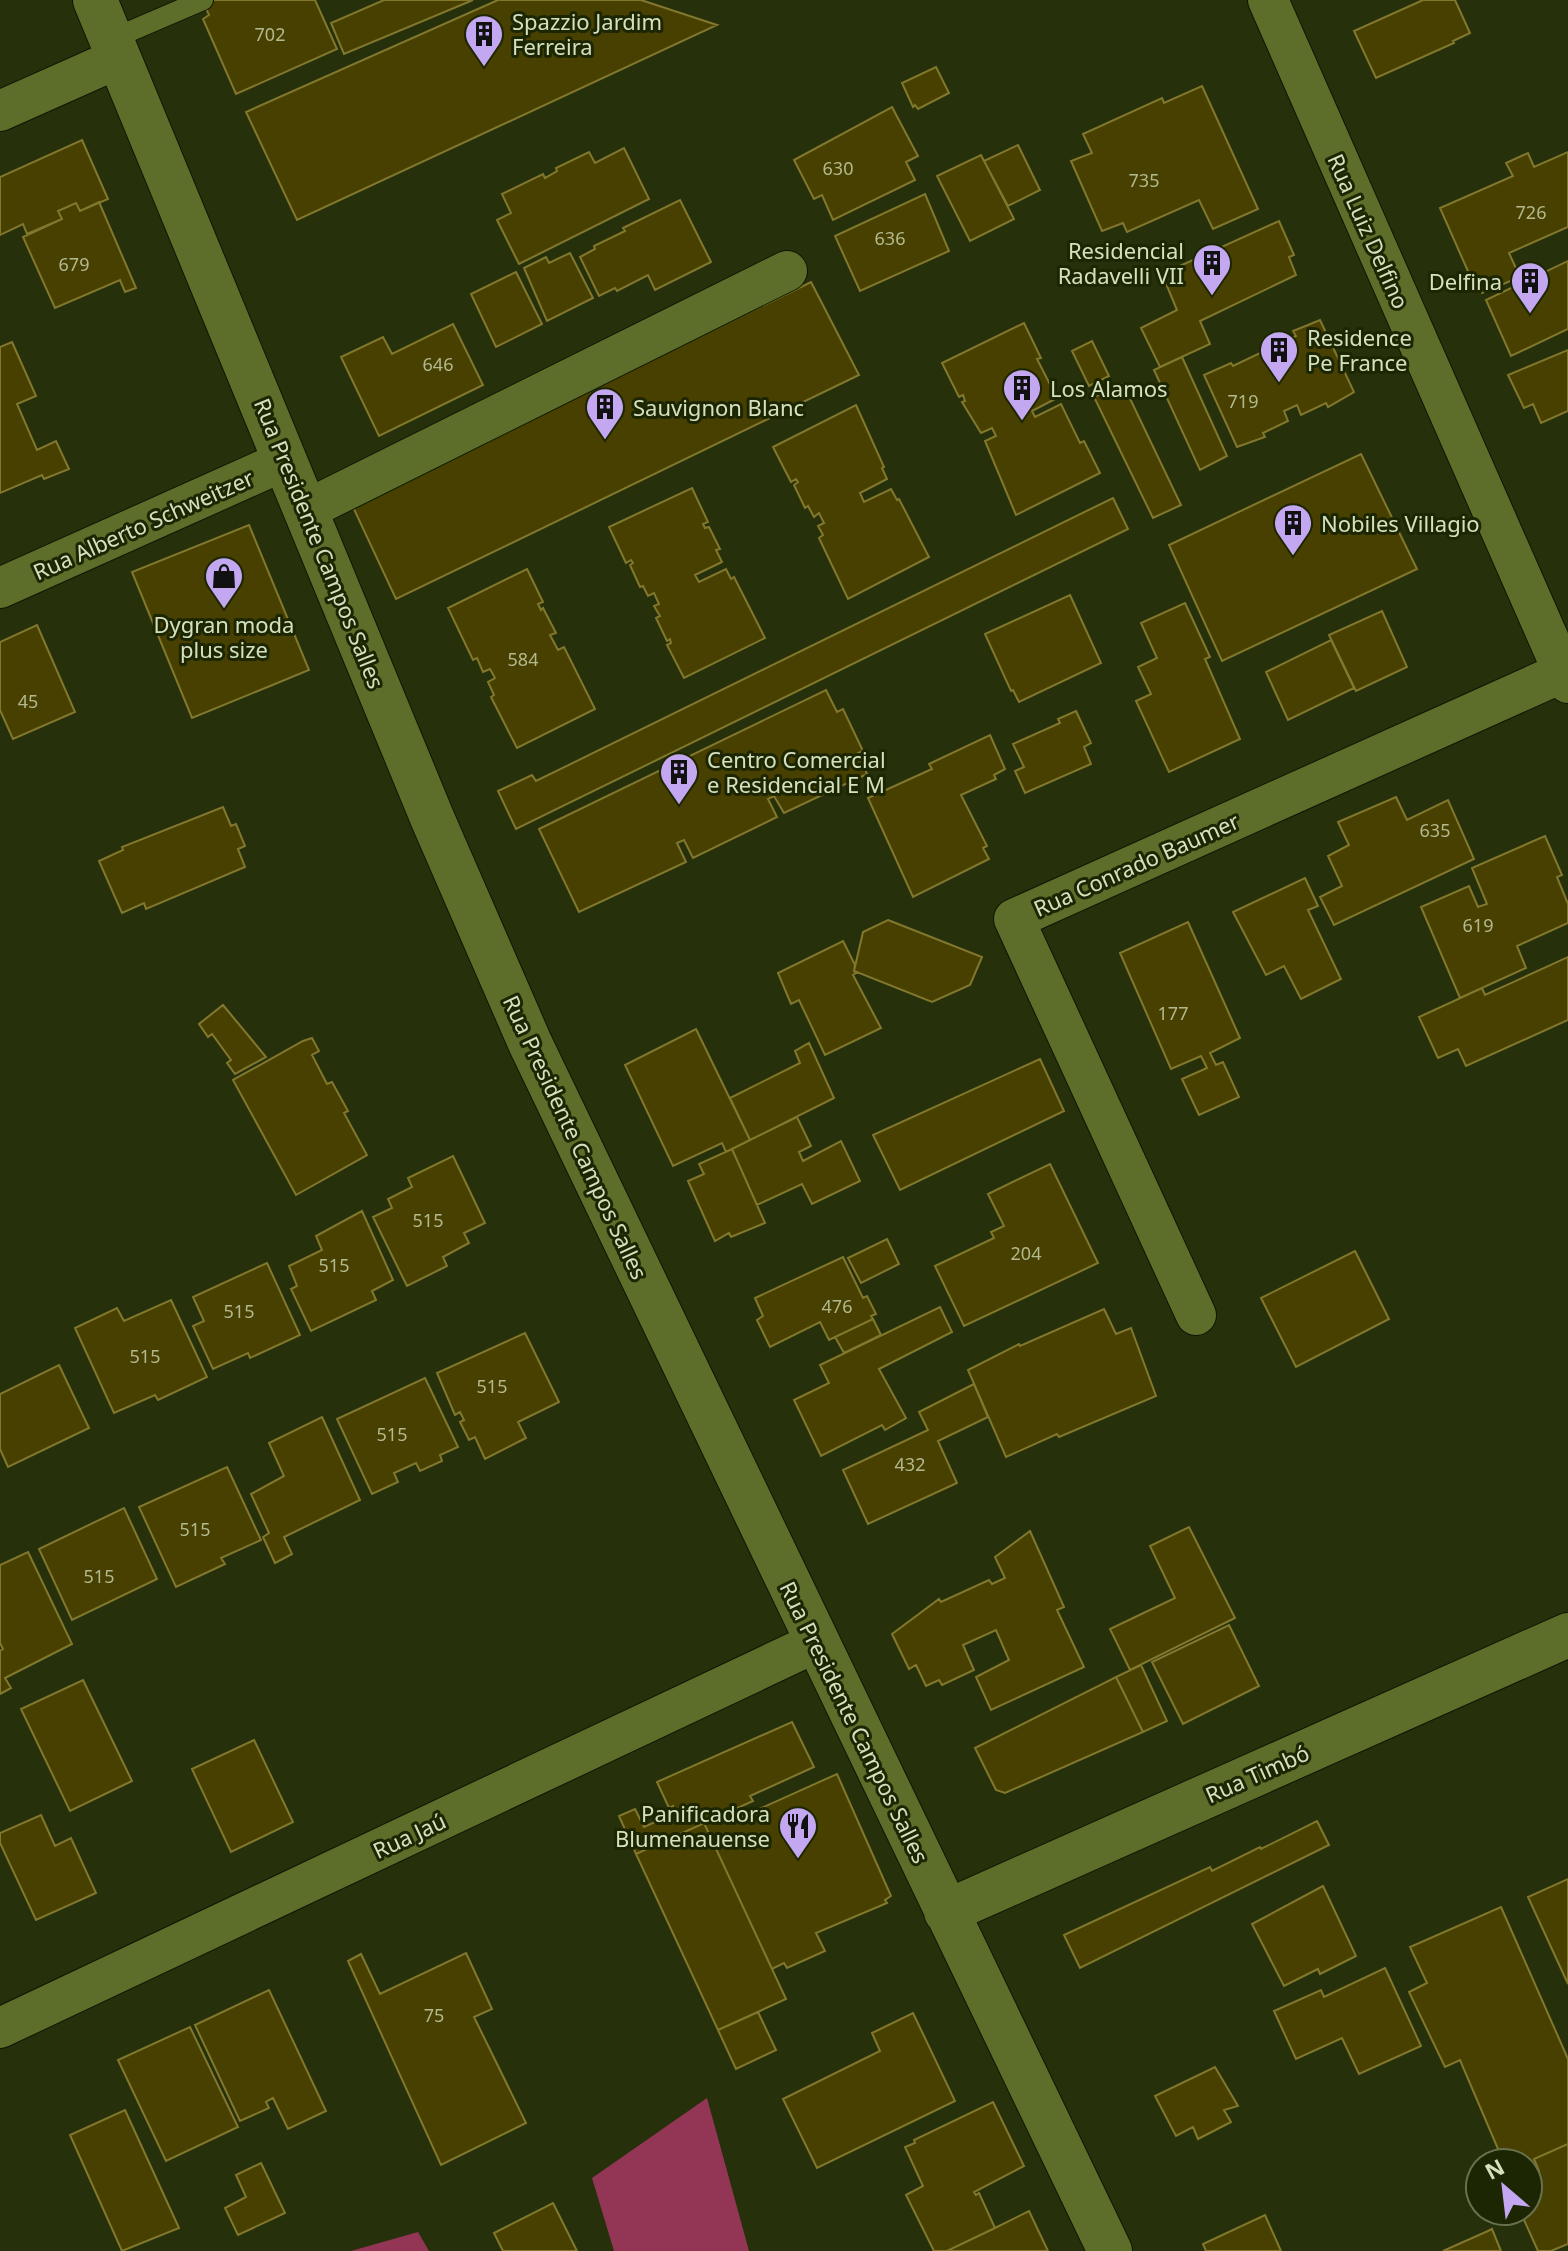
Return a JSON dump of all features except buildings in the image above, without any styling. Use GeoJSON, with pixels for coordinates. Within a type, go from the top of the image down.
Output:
{"type":"FeatureCollection","features":[{"type":"Feature","properties":{"kind":"main road","name":"Rua Presidente Campos Salles"},"geometry":{"type":"LineString","coordinates":[[95,0],[433,820],[530,1043],[1110,2251]]}},
{"type":"Feature","properties":{"kind":"main road","name":"Rua Timbó"},"geometry":{"type":"LineString","coordinates":[[946,1912],[1568,1635]]}},
{"type":"Feature","properties":{"kind":"street","name":"Rua Luiz Delfino"},"geometry":{"type":"LineString","coordinates":[[1268,0],[1566,675]]}},
{"type":"Feature","properties":{"kind":"street"},"geometry":{"type":"LineString","coordinates":[[0,111],[115,48]]}},
{"type":"Feature","properties":{"kind":"street"},"geometry":{"type":"LineString","coordinates":[[306,510],[787,271]]}},
{"type":"Feature","properties":{"kind":"street","name":"Rua Alberto Schweitzer"},"geometry":{"type":"LineString","coordinates":[[0,588],[286,460]]}},
{"type":"Feature","properties":{"kind":"street","name":"Rua Conrado Baumer"},"geometry":{"type":"LineString","coordinates":[[1196,1315],[1014,919],[1566,675]]}},
{"type":"Feature","properties":{"kind":"street","name":"Rua Jaú"},"geometry":{"type":"LineString","coordinates":[[0,2028],[817,1642]]}},
{"type":"Feature","properties":{"kind":"lane"},"geometry":{"type":"LineString","coordinates":[[115,48],[203,0]]}},
{"type":"Feature","properties":{"kind":"shaded area"},"geometry":{"type":"Polygon","coordinates":[[[707,2098],[749,2251],[614,2251],[592,2178],[707,2098]]]}},
{"type":"Feature","properties":{"kind":"shaded area"},"geometry":{"type":"Polygon","coordinates":[[[418,2232],[429,2251],[351,2251],[418,2232]]]}},
{"type":"Feature","properties":{"kind":"place","name":"Spazzio Jardim Ferreira"},"geometry":{"type":"Point","coordinates":[484,68]}},
{"type":"Feature","properties":{"kind":"place","name":"Residencial Radavelli VII"},"geometry":{"type":"Point","coordinates":[1212,297]}},
{"type":"Feature","properties":{"kind":"place","name":"Delfina"},"geometry":{"type":"Point","coordinates":[1530,315]}},
{"type":"Feature","properties":{"kind":"place","name":"Residence Pe France"},"geometry":{"type":"Point","coordinates":[1279,384]}},
{"type":"Feature","properties":{"kind":"place","name":"Los Alamos"},"geometry":{"type":"Point","coordinates":[1022,422]}},
{"type":"Feature","properties":{"kind":"place","name":"Sauvignon Blanc"},"geometry":{"type":"Point","coordinates":[605,441]}},
{"type":"Feature","properties":{"kind":"place","name":"Nobiles Villagio"},"geometry":{"type":"Point","coordinates":[1293,557]}},
{"type":"Feature","properties":{"kind":"place","name":"Dygran moda plus size"},"geometry":{"type":"Point","coordinates":[224,610]}},
{"type":"Feature","properties":{"kind":"place","name":"Centro Comercial e Residencial E M"},"geometry":{"type":"Point","coordinates":[679,806]}},
{"type":"Feature","properties":{"kind":"place","name":"Panificadora Blumenauense"},"geometry":{"type":"Point","coordinates":[798,1860]}}]}
